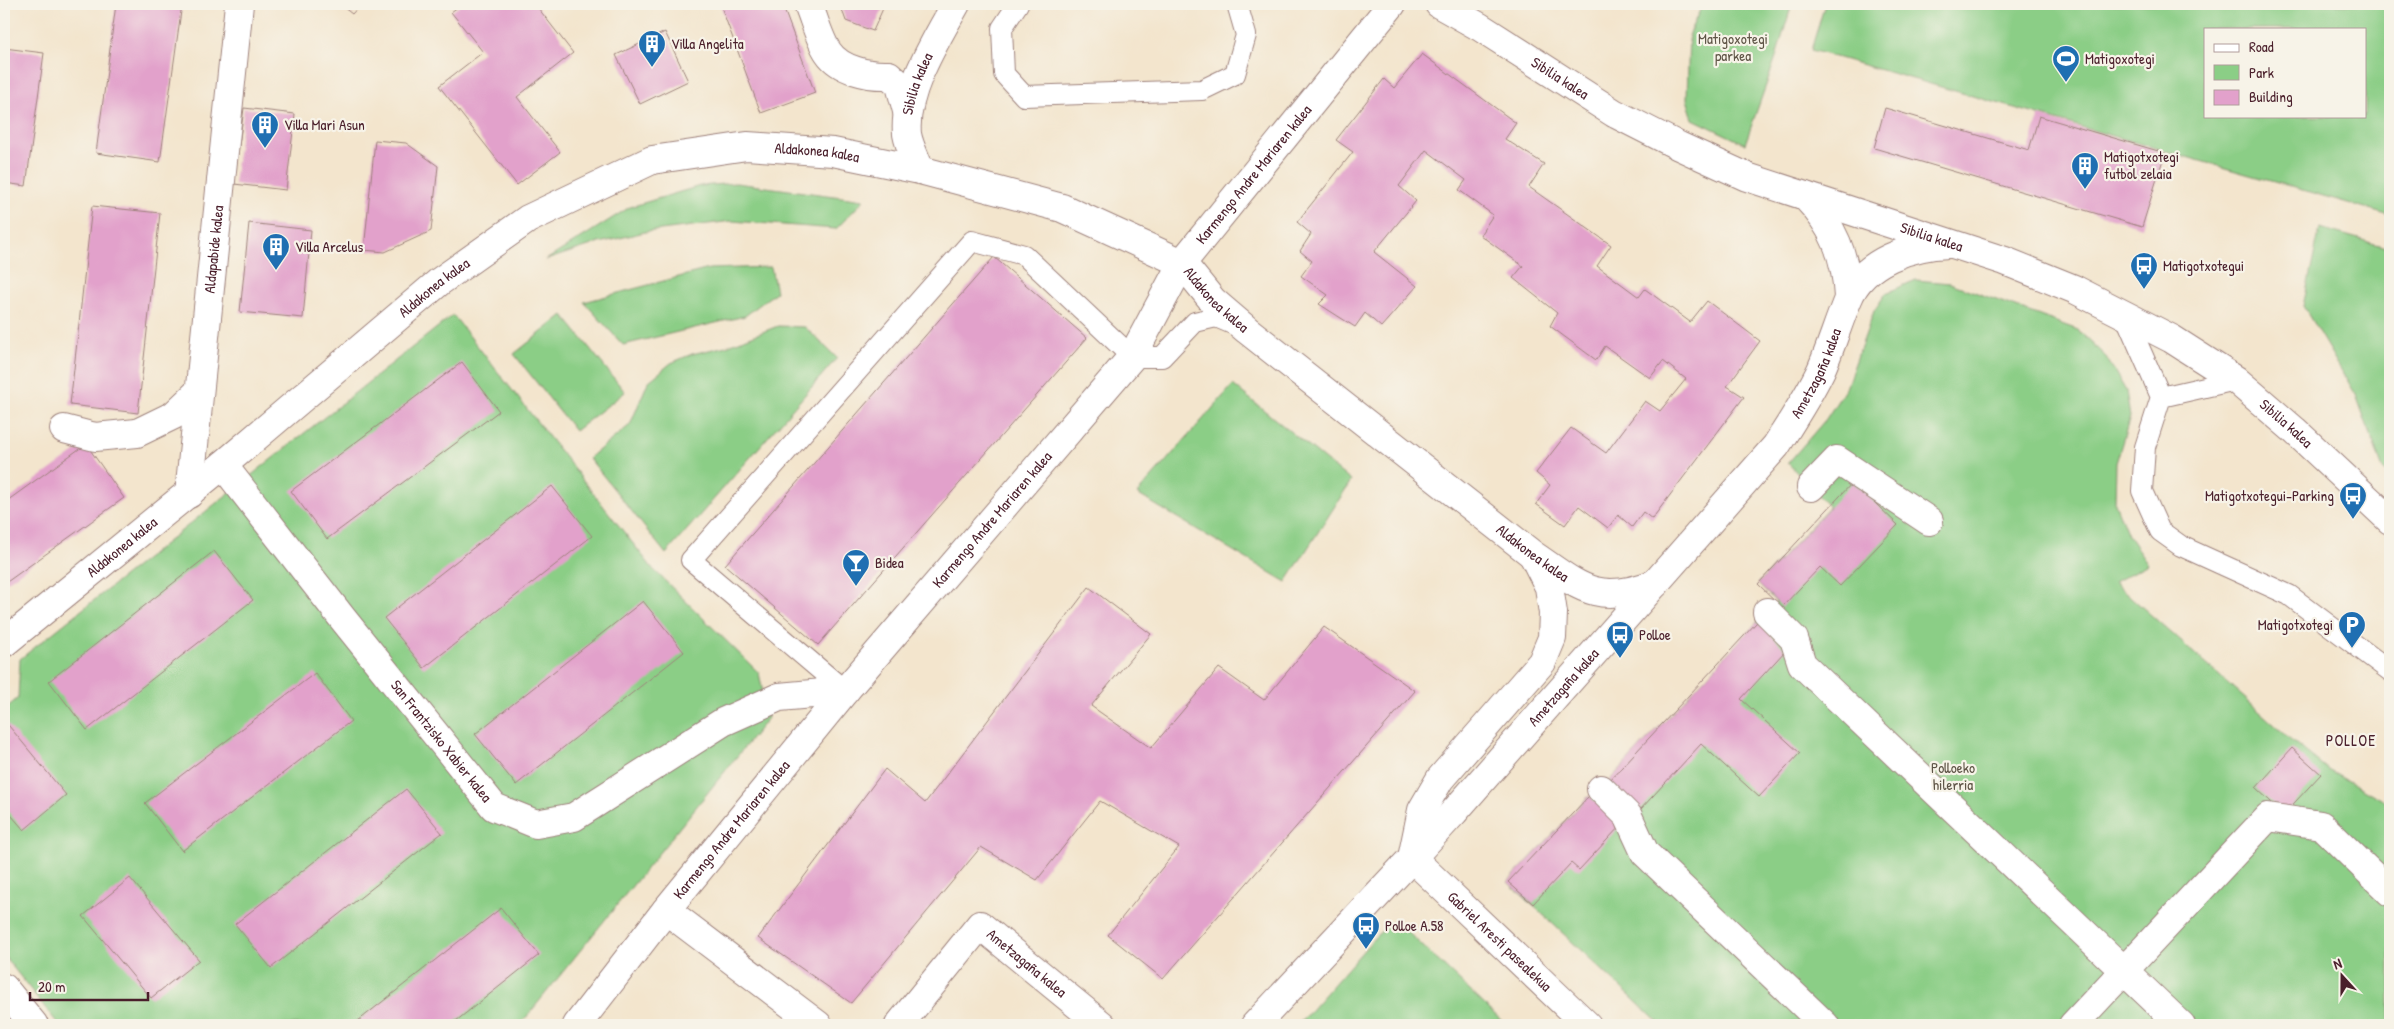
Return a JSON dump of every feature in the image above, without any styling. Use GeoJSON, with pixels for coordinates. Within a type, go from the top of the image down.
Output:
{"type":"FeatureCollection","features":[{"type":"Feature","properties":{"kind":"street","name":"Aldapabide kalea"},"geometry":{"type":"LineString","coordinates":[[189,494],[238,4]]}},
{"type":"Feature","properties":{"kind":"street"},"geometry":{"type":"LineString","coordinates":[[808,4],[828,52],[843,65],[871,76],[889,75],[900,85],[907,111]]}},
{"type":"Feature","properties":{"kind":"street","name":"Sibilia kalea"},"geometry":{"type":"LineString","coordinates":[[920,170],[907,135],[907,111],[929,54],[956,4]]}},
{"type":"Feature","properties":{"kind":"street","name":"Karmengo Andre Mariaren kalea"},"geometry":{"type":"LineString","coordinates":[[577,1025],[666,910],[845,691],[1132,357],[1182,263],[1392,4]]}},
{"type":"Feature","properties":{"kind":"street","name":"Sibilia kalea"},"geometry":{"type":"LineString","coordinates":[[1439,4],[1480,27],[1614,113],[1678,146],[1747,176],[2013,265],[2074,289],[2172,339],[2236,380],[2294,430],[2390,520]]}},
{"type":"Feature","properties":{"kind":"street","name":"Aldakonea kalea"},"geometry":{"type":"LineString","coordinates":[[4,643],[189,494],[439,282],[528,219],[652,160],[747,146],[833,152],[920,170],[1062,208],[1182,263],[1213,301],[1246,330],[1532,554],[1580,587],[1599,592],[1637,590],[1656,582]]}},
{"type":"Feature","properties":{"kind":"street","name":"Ametzagaña kalea"},"geometry":{"type":"LineString","coordinates":[[1805,196],[1819,210],[1838,242],[1844,260],[1848,297]]}},
{"type":"Feature","properties":{"kind":"street","name":"Ametzagaña kalea"},"geometry":{"type":"LineString","coordinates":[[1254,1025],[1454,812],[1776,446],[1800,410],[1820,371],[1836,335],[1848,297],[1860,282],[1890,258],[1929,245],[1949,244]]}},
{"type":"Feature","properties":{"kind":"street"},"geometry":{"type":"LineString","coordinates":[[64,429],[95,437],[137,433],[174,415],[198,392]]}},
{"type":"Feature","properties":{"kind":"street"},"geometry":{"type":"LineString","coordinates":[[1811,487],[1837,460],[1929,521]]}},
{"type":"Feature","properties":{"kind":"street","name":"San Frantzisko Xabier kalea"},"geometry":{"type":"LineString","coordinates":[[223,465],[494,807],[536,824],[574,817],[724,722],[779,697],[845,691]]}},
{"type":"Feature","properties":{"kind":"street"},"geometry":{"type":"LineString","coordinates":[[1412,858],[1422,810],[1440,779],[1542,662],[1552,638],[1554,613],[1549,587],[1532,554]]}},
{"type":"Feature","properties":{"kind":"street"},"geometry":{"type":"LineString","coordinates":[[1767,612],[1794,639],[1802,664],[2181,1025]]}},
{"type":"Feature","properties":{"kind":"street"},"geometry":{"type":"LineString","coordinates":[[1601,790],[1628,816],[1645,853],[1825,1025]]}},
{"type":"Feature","properties":{"kind":"street"},"geometry":{"type":"LineString","coordinates":[[2073,1025],[2268,817],[2321,825],[2390,892]]}},
{"type":"Feature","properties":{"kind":"street","name":"Gabriel Aresti pasealekua"},"geometry":{"type":"LineString","coordinates":[[1412,858],[1587,1025]]}},
{"type":"Feature","properties":{"kind":"street"},"geometry":{"type":"LineString","coordinates":[[666,910],[818,1025]]}},
{"type":"Feature","properties":{"kind":"street","name":"Ametzagaña kalea"},"geometry":{"type":"LineString","coordinates":[[899,1025],[980,925],[1102,1025]]}},
{"type":"Feature","properties":{"kind":"street"},"geometry":{"type":"LineString","coordinates":[[4,988],[34,1025]]}},
{"type":"Feature","properties":{"kind":"lane"},"geometry":{"type":"LineString","coordinates":[[1018,4],[1002,28],[1004,74],[1024,96],[1202,90],[1235,74],[1246,35],[1237,4]]}},
{"type":"Feature","properties":{"kind":"lane"},"geometry":{"type":"LineString","coordinates":[[845,691],[691,560],[972,241],[1024,255],[1132,357],[1162,357],[1195,322],[1216,317],[1246,330]]}},
{"type":"Feature","properties":{"kind":"lane"},"geometry":{"type":"LineString","coordinates":[[2124,313],[2161,397],[2146,447],[2142,491],[2160,531],[2181,546],[2289,595],[2390,671]]}},
{"type":"Feature","properties":{"kind":"lane"},"geometry":{"type":"LineString","coordinates":[[2161,397],[2236,380]]}},
{"type":"Feature","properties":{"kind":"green space","name":"Matigoxotegi parkea"},"geometry":{"type":"Polygon","coordinates":[[[1703,4],[1792,4],[1776,57],[1745,144],[1693,119],[1687,99],[1689,33],[1703,4]]]}},
{"type":"Feature","properties":{"kind":"green space","name":"Matigoxotegi"},"geometry":{"type":"Polygon","coordinates":[[[1825,4],[2390,4],[2390,215],[1811,50],[1825,4]]]}},
{"type":"Feature","properties":{"kind":"green space"},"geometry":{"type":"Polygon","coordinates":[[[736,183],[864,200],[836,229],[732,221],[645,232],[595,244],[546,260],[630,207],[700,186],[736,183]]]}},
{"type":"Feature","properties":{"kind":"green space"},"geometry":{"type":"Polygon","coordinates":[[[2320,228],[2390,248],[2390,476],[2383,469],[2356,395],[2303,306],[2320,228]]]}},
{"type":"Feature","properties":{"kind":"green space"},"geometry":{"type":"Polygon","coordinates":[[[771,267],[776,292],[745,316],[623,345],[584,302],[709,269],[771,267]]]}},
{"type":"Feature","properties":{"kind":"green space","name":"Polloeko hilerria"},"geometry":{"type":"Polygon","coordinates":[[[1916,280],[1950,283],[2078,330],[2106,357],[2126,391],[2130,417],[2116,463],[2115,503],[2128,535],[2148,564],[2114,582],[2296,744],[2327,769],[2390,804],[2390,1025],[1661,1025],[1508,882],[1589,796],[1592,799],[1776,602],[1758,584],[1829,507],[1788,463],[1826,419],[1846,388],[1874,311],[1886,293],[1916,280]]]}},
{"type":"Feature","properties":{"kind":"green space"},"geometry":{"type":"Polygon","coordinates":[[[453,315],[653,569],[759,673],[768,718],[520,1025],[59,1025],[4,956],[4,710],[18,698],[20,659],[453,315]]]}},
{"type":"Feature","properties":{"kind":"green space"},"geometry":{"type":"Polygon","coordinates":[[[563,315],[625,392],[575,431],[514,354],[563,315]]]}},
{"type":"Feature","properties":{"kind":"green space"},"geometry":{"type":"Polygon","coordinates":[[[778,326],[805,327],[837,358],[666,554],[589,458],[630,425],[648,382],[671,363],[692,354],[726,346],[778,326]]]}},
{"type":"Feature","properties":{"kind":"green space"},"geometry":{"type":"Polygon","coordinates":[[[1233,385],[1351,481],[1286,582],[1137,494],[1233,385]]]}},
{"type":"Feature","properties":{"kind":"green space"},"geometry":{"type":"Polygon","coordinates":[[[1395,920],[1506,1025],[1298,1025],[1376,936],[1395,920]]]}},
{"type":"Feature","properties":{"kind":"building"},"geometry":{"type":"Polygon","coordinates":[[[116,4],[182,4],[160,162],[96,153],[116,4]]]}},
{"type":"Feature","properties":{"kind":"building"},"geometry":{"type":"Polygon","coordinates":[[[339,4],[361,4],[352,14],[339,4]]]}},
{"type":"Feature","properties":{"kind":"building"},"geometry":{"type":"Polygon","coordinates":[[[462,4],[535,4],[573,53],[517,97],[560,152],[517,185],[439,86],[483,52],[451,12],[462,4]]]}},
{"type":"Feature","properties":{"kind":"building"},"geometry":{"type":"Polygon","coordinates":[[[720,4],[782,4],[815,93],[761,113],[720,4]]]}},
{"type":"Feature","properties":{"kind":"building"},"geometry":{"type":"Polygon","coordinates":[[[840,4],[885,4],[873,31],[846,21],[840,4]]]}},
{"type":"Feature","properties":{"kind":"building","name":"Villa Angelita"},"geometry":{"type":"Polygon","coordinates":[[[665,32],[688,81],[640,104],[616,55],[665,32]]]}},
{"type":"Feature","properties":{"kind":"building"},"geometry":{"type":"Polygon","coordinates":[[[4,48],[44,53],[26,186],[4,183],[4,48]]]}},
{"type":"Feature","properties":{"kind":"building"},"geometry":{"type":"Polygon","coordinates":[[[1422,54],[1516,123],[1505,139],[1544,164],[1529,187],[1611,245],[1597,266],[1639,297],[1645,289],[1690,322],[1707,301],[1760,341],[1727,386],[1744,397],[1652,519],[1643,512],[1632,527],[1618,515],[1608,528],[1579,506],[1565,525],[1536,504],[1550,485],[1536,473],[1571,428],[1606,453],[1645,401],[1660,411],[1686,379],[1663,361],[1650,378],[1605,346],[1596,360],[1550,326],[1557,313],[1513,278],[1523,266],[1480,235],[1493,215],[1459,190],[1466,180],[1426,150],[1399,186],[1416,201],[1374,252],[1417,286],[1381,327],[1365,313],[1355,327],[1319,304],[1328,295],[1301,276],[1312,261],[1300,251],[1311,234],[1297,222],[1353,152],[1336,140],[1384,79],[1394,88],[1422,54]]]}},
{"type":"Feature","properties":{"kind":"building","name":"Villa Mari Asun"},"geometry":{"type":"Polygon","coordinates":[[[244,108],[295,114],[286,190],[234,184],[244,108]]]}},
{"type":"Feature","properties":{"kind":"building","name":"Matigotxotegi futbol zelaia"},"geometry":{"type":"Polygon","coordinates":[[[1885,108],[2029,150],[2039,116],[2165,153],[2142,227],[1874,148],[1885,108]]]}},
{"type":"Feature","properties":{"kind":"building"},"geometry":{"type":"Polygon","coordinates":[[[375,140],[406,143],[438,166],[431,231],[385,252],[364,250],[375,140]]]}},
{"type":"Feature","properties":{"kind":"building"},"geometry":{"type":"Polygon","coordinates":[[[92,206],[160,213],[138,413],[70,405],[92,206]]]}},
{"type":"Feature","properties":{"kind":"building","name":"Villa Arcelus"},"geometry":{"type":"Polygon","coordinates":[[[249,223],[311,230],[303,318],[240,312],[249,223]]]}},
{"type":"Feature","properties":{"kind":"building"},"geometry":{"type":"Polygon","coordinates":[[[994,257],[1087,338],[818,645],[725,565],[994,257]]]}},
{"type":"Feature","properties":{"kind":"building"},"geometry":{"type":"Polygon","coordinates":[[[462,362],[499,411],[327,539],[291,491],[462,362]]]}},
{"type":"Feature","properties":{"kind":"building"},"geometry":{"type":"Polygon","coordinates":[[[86,444],[124,498],[4,584],[4,503],[86,444]]]}},
{"type":"Feature","properties":{"kind":"building"},"geometry":{"type":"Polygon","coordinates":[[[1853,482],[1898,525],[1840,586],[1820,567],[1782,607],[1758,584],[1853,482]]]}},
{"type":"Feature","properties":{"kind":"building"},"geometry":{"type":"Polygon","coordinates":[[[552,486],[592,536],[424,668],[384,618],[552,486]]]}},
{"type":"Feature","properties":{"kind":"building"},"geometry":{"type":"Polygon","coordinates":[[[214,551],[253,600],[87,730],[49,681],[214,551]]]}},
{"type":"Feature","properties":{"kind":"building"},"geometry":{"type":"Polygon","coordinates":[[[1089,587],[1151,634],[1091,706],[1151,748],[1219,668],[1264,700],[1324,627],[1415,691],[1163,979],[1108,935],[1179,847],[1100,801],[1037,880],[981,847],[851,1003],[758,938],[885,769],[925,803],[1089,587]]]}},
{"type":"Feature","properties":{"kind":"building"},"geometry":{"type":"Polygon","coordinates":[[[643,601],[684,652],[516,785],[475,734],[643,601]]]}},
{"type":"Feature","properties":{"kind":"building"},"geometry":{"type":"Polygon","coordinates":[[[1757,622],[1786,650],[1741,699],[1800,753],[1759,797],[1701,744],[1640,810],[1609,781],[1757,622]]]}},
{"type":"Feature","properties":{"kind":"building"},"geometry":{"type":"Polygon","coordinates":[[[315,673],[351,721],[182,851],[145,803],[315,673]]]}},
{"type":"Feature","properties":{"kind":"building"},"geometry":{"type":"Polygon","coordinates":[[[4,720],[66,795],[24,830],[4,807],[4,720]]]}},
{"type":"Feature","properties":{"kind":"building"},"geometry":{"type":"Polygon","coordinates":[[[2292,748],[2321,774],[2284,814],[2256,788],[2292,748]]]}},
{"type":"Feature","properties":{"kind":"building"},"geometry":{"type":"Polygon","coordinates":[[[406,789],[442,833],[271,968],[235,924],[406,789]]]}},
{"type":"Feature","properties":{"kind":"building"},"geometry":{"type":"Polygon","coordinates":[[[1589,796],[1621,825],[1579,870],[1571,863],[1533,904],[1508,882],[1589,796]]]}},
{"type":"Feature","properties":{"kind":"building"},"geometry":{"type":"Polygon","coordinates":[[[130,878],[199,960],[151,998],[83,916],[130,878]]]}},
{"type":"Feature","properties":{"kind":"building"},"geometry":{"type":"Polygon","coordinates":[[[501,908],[539,955],[451,1025],[353,1025],[501,908]]]}},
{"type":"Feature","properties":{"kind":"place","name":"Villa Angelita"},"geometry":{"type":"Point","coordinates":[652,68]}},
{"type":"Feature","properties":{"kind":"place","name":"Matigoxotegi"},"geometry":{"type":"Point","coordinates":[2066,83]}},
{"type":"Feature","properties":{"kind":"place","name":"Villa Mari Asun"},"geometry":{"type":"Point","coordinates":[265,149]}},
{"type":"Feature","properties":{"kind":"place","name":"Matigotxotegi futbol zelaia"},"geometry":{"type":"Point","coordinates":[2085,190]}},
{"type":"Feature","properties":{"kind":"place","name":"Villa Arcelus"},"geometry":{"type":"Point","coordinates":[276,271]}},
{"type":"Feature","properties":{"kind":"place","name":"Matigotxotegui"},"geometry":{"type":"Point","coordinates":[2144,290]}},
{"type":"Feature","properties":{"kind":"place","name":"Matigotxotegui-Parking"},"geometry":{"type":"Point","coordinates":[2353,520]}},
{"type":"Feature","properties":{"kind":"place","name":"Bidea"},"geometry":{"type":"Point","coordinates":[856,587]}},
{"type":"Feature","properties":{"kind":"place","name":"Matigotxotegi"},"geometry":{"type":"Point","coordinates":[2352,649]}},
{"type":"Feature","properties":{"kind":"place","name":"Polloe"},"geometry":{"type":"Point","coordinates":[1620,659]}},
{"type":"Feature","properties":{"kind":"place","name":"Polloe A.58"},"geometry":{"type":"Point","coordinates":[1366,950]}},
{"type":"Feature","properties":{"kind":"district","name":"POLLOE"},"geometry":{"type":"Point","coordinates":[2351,740]}}]}
